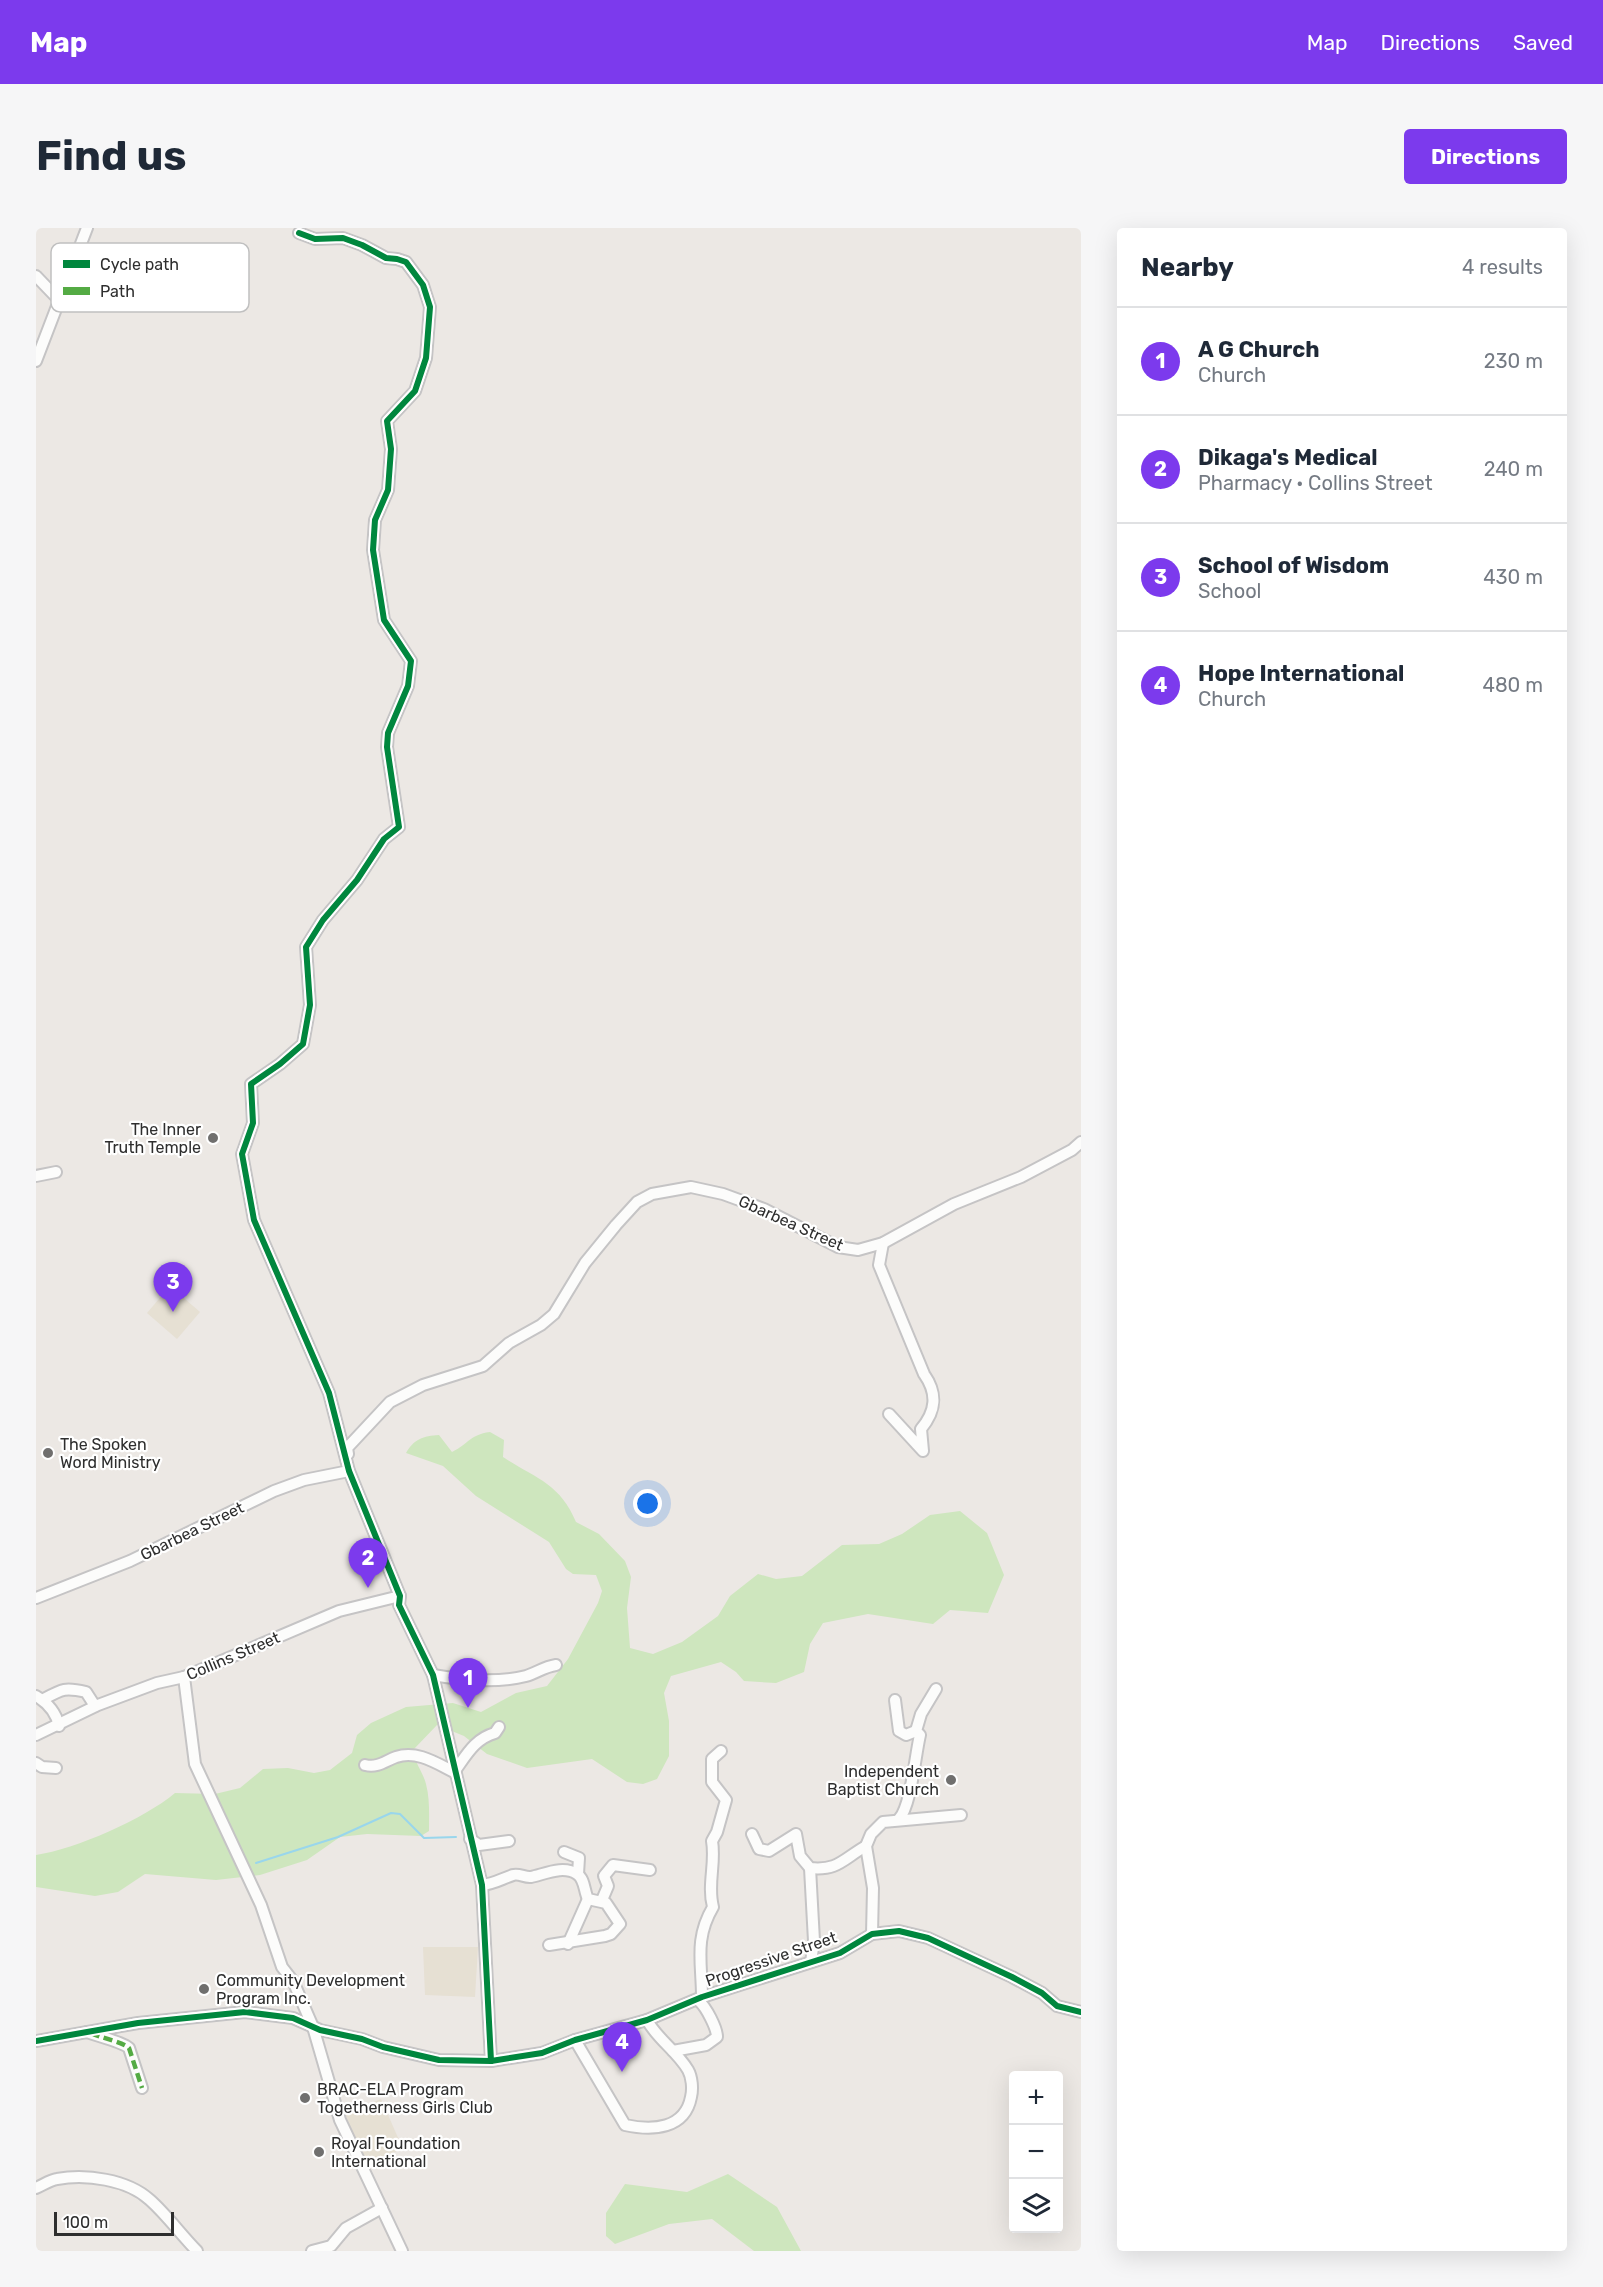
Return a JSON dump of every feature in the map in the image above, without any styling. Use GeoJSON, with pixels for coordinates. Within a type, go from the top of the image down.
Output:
{"type":"FeatureCollection","features":[{"type":"Feature","properties":{"kind":"street"},"geometry":{"type":"LineString","coordinates":[[81,243],[87,228]]}},
{"type":"Feature","properties":{"kind":"street"},"geometry":{"type":"LineString","coordinates":[[299,233],[315,239],[343,238],[386,258],[406,262],[423,285],[430,307],[426,358],[415,391],[387,421],[391,449],[388,490],[375,520],[373,550],[384,620],[411,661],[408,686],[394,718],[387,747],[399,827],[384,839],[357,880],[323,920],[306,947],[310,1005],[303,1044],[280,1064],[251,1084],[253,1123],[243,1154],[258,1233],[329,1393],[350,1469],[400,1596],[399,1605],[433,1675],[482,1884],[491,2061]]}},
{"type":"Feature","properties":{"kind":"street"},"geometry":{"type":"LineString","coordinates":[[36,276],[51,292]]}},
{"type":"Feature","properties":{"kind":"street"},"geometry":{"type":"LineString","coordinates":[[36,362],[56,312]]}},
{"type":"Feature","properties":{"kind":"street","name":"Gbarbea Street"},"geometry":{"type":"LineString","coordinates":[[36,1598],[130,1561],[274,1491],[303,1480],[350,1469],[347,1448],[390,1402],[423,1385],[483,1366],[509,1343],[541,1325],[554,1314],[585,1263],[616,1225],[637,1202],[652,1194],[691,1187],[723,1194],[764,1209],[838,1247],[858,1250],[883,1243],[954,1204],[1021,1177],[1072,1150],[1081,1142]]}},
{"type":"Feature","properties":{"kind":"street"},"geometry":{"type":"LineString","coordinates":[[36,1176],[56,1172]]}},
{"type":"Feature","properties":{"kind":"street"},"geometry":{"type":"LineString","coordinates":[[883,1243],[879,1265],[924,1374],[933,1388],[931,1417],[921,1429],[923,1451],[889,1414]]}},
{"type":"Feature","properties":{"kind":"street","name":"Collins Street"},"geometry":{"type":"LineString","coordinates":[[36,1735],[59,1726],[95,1706],[157,1683],[184,1677],[339,1611],[400,1596]]}},
{"type":"Feature","properties":{"kind":"street"},"geometry":{"type":"LineString","coordinates":[[433,1675],[471,1678],[515,1677],[528,1675],[542,1667],[556,1665]]}},
{"type":"Feature","properties":{"kind":"street"},"geometry":{"type":"LineString","coordinates":[[184,1677],[195,1764],[261,1905],[282,1966],[293,1981],[313,2027],[334,2106],[402,2251]]}},
{"type":"Feature","properties":{"kind":"street"},"geometry":{"type":"LineString","coordinates":[[39,1697],[66,1688],[73,1689],[86,1692],[95,1706]]}},
{"type":"Feature","properties":{"kind":"street"},"geometry":{"type":"LineString","coordinates":[[36,1689],[39,1697],[57,1718],[59,1726]]}},
{"type":"Feature","properties":{"kind":"street"},"geometry":{"type":"LineString","coordinates":[[895,1701],[899,1731],[906,1736],[916,1731],[921,1714],[936,1689]]}},
{"type":"Feature","properties":{"kind":"street"},"geometry":{"type":"LineString","coordinates":[[454,1772],[466,1753],[482,1737],[495,1733],[499,1728]]}},
{"type":"Feature","properties":{"kind":"street"},"geometry":{"type":"LineString","coordinates":[[899,1819],[907,1810],[908,1789],[920,1735],[916,1731]]}},
{"type":"Feature","properties":{"kind":"street"},"geometry":{"type":"LineString","coordinates":[[672,2051],[706,2045],[717,2037],[717,2031],[700,1999],[702,1975],[699,1964],[704,1923],[713,1907],[710,1882],[714,1852],[712,1841],[717,1832],[726,1800],[712,1782],[712,1759],[721,1750]]}},
{"type":"Feature","properties":{"kind":"street"},"geometry":{"type":"LineString","coordinates":[[365,1766],[374,1767],[400,1756],[426,1757],[454,1772]]}},
{"type":"Feature","properties":{"kind":"street"},"geometry":{"type":"LineString","coordinates":[[36,1763],[42,1767],[56,1768]]}},
{"type":"Feature","properties":{"kind":"street"},"geometry":{"type":"LineString","coordinates":[[810,1868],[836,1868],[866,1846],[871,1834],[883,1822],[961,1815]]}},
{"type":"Feature","properties":{"kind":"street"},"geometry":{"type":"LineString","coordinates":[[752,1834],[759,1849],[768,1851],[796,1834],[800,1856],[810,1868],[813,1931],[811,1962]]}},
{"type":"Feature","properties":{"kind":"street"},"geometry":{"type":"LineString","coordinates":[[470,1839],[479,1845],[509,1841]]}},
{"type":"Feature","properties":{"kind":"street"},"geometry":{"type":"LineString","coordinates":[[866,1846],[873,1888],[872,1934]]}},
{"type":"Feature","properties":{"kind":"street"},"geometry":{"type":"LineString","coordinates":[[564,1852],[579,1858],[578,1874],[584,1884],[588,1899],[568,1944]]}},
{"type":"Feature","properties":{"kind":"street"},"geometry":{"type":"LineString","coordinates":[[602,1900],[608,1886],[604,1876],[612,1865],[650,1870]]}},
{"type":"Feature","properties":{"kind":"street"},"geometry":{"type":"LineString","coordinates":[[482,1884],[495,1883],[515,1874],[530,1877],[542,1872],[556,1871],[578,1874]]}},
{"type":"Feature","properties":{"kind":"street"},"geometry":{"type":"LineString","coordinates":[[549,1945],[568,1944],[611,1934],[620,1924],[602,1900],[588,1899]]}},
{"type":"Feature","properties":{"kind":"street","name":"Progressive Street"},"geometry":{"type":"LineString","coordinates":[[36,2041],[149,2021],[245,2012],[293,2018],[313,2027],[439,2060],[472,2063],[491,2061],[542,2053],[576,2040],[647,2020],[700,1999],[840,1953],[872,1934],[898,1931],[928,1938],[1012,1977],[1042,1993],[1058,2006],[1081,2012]]}},
{"type":"Feature","properties":{"kind":"street"},"geometry":{"type":"LineString","coordinates":[[576,2040],[625,2125],[640,2128],[674,2123],[688,2110],[693,2089],[688,2070],[651,2028],[647,2020]]}},
{"type":"Feature","properties":{"kind":"street"},"geometry":{"type":"LineString","coordinates":[[87,2032],[108,2041],[126,2044],[142,2088]]}},
{"type":"Feature","properties":{"kind":"street"},"geometry":{"type":"LineString","coordinates":[[36,2188],[56,2179],[83,2178],[108,2180],[134,2189],[150,2200],[197,2251]]}},
{"type":"Feature","properties":{"kind":"street"},"geometry":{"type":"LineString","coordinates":[[312,2251],[331,2246],[346,2229],[382,2208]]}},
{"type":"Feature","properties":{"kind":"shaded area"},"geometry":{"type":"Polygon","coordinates":[[[170,1286],[200,1312],[177,1339],[147,1313],[170,1286]]]}},
{"type":"Feature","properties":{"kind":"shaded area"},"geometry":{"type":"Polygon","coordinates":[[[423,1947],[478,1947],[475,1997],[425,1995],[423,1947]]]}},
{"type":"Feature","properties":{"kind":"shaded area"},"geometry":{"type":"Polygon","coordinates":[[[381,2099],[403,2149],[366,2163],[345,2114],[381,2099]]]}},
{"type":"Feature","properties":{"kind":"green space"},"geometry":{"type":"Polygon","coordinates":[[[490,1432],[504,1440],[503,1457],[554,1490],[570,1509],[576,1522],[599,1534],[625,1561],[631,1577],[627,1608],[630,1648],[653,1654],[682,1642],[718,1616],[730,1596],[758,1574],[776,1579],[802,1576],[842,1545],[879,1544],[902,1534],[930,1515],[960,1511],[987,1533],[1004,1575],[988,1613],[950,1610],[933,1624],[868,1614],[823,1623],[810,1644],[804,1672],[776,1683],[744,1681],[736,1672],[721,1662],[671,1676],[664,1693],[669,1721],[669,1756],[657,1779],[643,1784],[627,1782],[592,1759],[527,1768],[487,1754],[464,1736],[437,1725],[414,1749],[426,1784],[429,1802],[429,1831],[421,1836],[367,1834],[340,1837],[307,1860],[260,1875],[216,1880],[145,1874],[118,1892],[95,1896],[36,1887],[36,1855],[52,1852],[109,1832],[146,1813],[175,1793],[215,1794],[240,1788],[263,1769],[288,1768],[314,1773],[330,1770],[352,1753],[357,1735],[371,1723],[406,1707],[453,1703],[481,1712],[516,1693],[547,1686],[568,1659],[598,1603],[602,1591],[596,1575],[573,1574],[566,1569],[549,1542],[476,1496],[443,1466],[406,1453],[416,1441],[428,1436],[439,1435],[452,1452],[473,1437],[490,1432]]]}},
{"type":"Feature","properties":{"kind":"green space"},"geometry":{"type":"Polygon","coordinates":[[[728,2174],[777,2207],[801,2251],[754,2251],[712,2219],[669,2224],[615,2244],[606,2236],[606,2213],[625,2184],[687,2192],[728,2174]]]}},
{"type":"Feature","properties":{"kind":"waterway"},"geometry":{"type":"LineString","coordinates":[[256,1863],[338,1837],[391,1813],[400,1814],[424,1838],[456,1837]]}},
{"type":"Feature","properties":{"kind":"marked path"},"geometry":{"type":"LineString","coordinates":[[91,2033],[129,2048],[142,2088]]}},
{"type":"Feature","properties":{"kind":"cycle path"},"geometry":{"type":"LineString","coordinates":[[299,233],[315,239],[343,238],[386,258],[406,262],[423,285],[430,307],[426,358],[415,391],[387,421],[391,449],[388,490],[375,520],[373,550],[384,620],[411,661],[408,686],[388,733],[387,747],[399,827],[384,839],[357,880],[323,920],[306,947],[310,1005],[303,1044],[280,1064],[251,1084],[253,1123],[242,1154],[254,1220],[329,1393],[349,1471],[400,1596],[399,1605],[433,1675],[482,1885],[491,2061]]}},
{"type":"Feature","properties":{"kind":"cycle path"},"geometry":{"type":"LineString","coordinates":[[36,2041],[138,2023],[245,2012],[293,2018],[320,2030],[439,2060],[491,2061],[542,2053],[575,2040],[647,2020],[702,1997],[840,1953],[872,1934],[899,1931],[928,1938],[1012,1977],[1042,1993],[1057,2006],[1081,2012]]}},
{"type":"Feature","properties":{"kind":"place","name":"The Inner Truth Temple"},"geometry":{"type":"Point","coordinates":[213,1138]}},
{"type":"Feature","properties":{"kind":"place","name":"School of Wisdom"},"geometry":{"type":"Point","coordinates":[173,1312]}},
{"type":"Feature","properties":{"kind":"place","name":"The Spoken Word Ministry"},"geometry":{"type":"Point","coordinates":[48,1453]}},
{"type":"Feature","properties":{"kind":"place","name":"Dikaga's Medical"},"geometry":{"type":"Point","coordinates":[368,1588]}},
{"type":"Feature","properties":{"kind":"place","name":"A G Church"},"geometry":{"type":"Point","coordinates":[468,1708]}},
{"type":"Feature","properties":{"kind":"place","name":"Independent Baptist Church"},"geometry":{"type":"Point","coordinates":[951,1780]}},
{"type":"Feature","properties":{"kind":"place","name":"Community Development Program Inc."},"geometry":{"type":"Point","coordinates":[204,1989]}},
{"type":"Feature","properties":{"kind":"place","name":"Hope International"},"geometry":{"type":"Point","coordinates":[622,2072]}},
{"type":"Feature","properties":{"kind":"place","name":"BRAC-ELA Program Togetherness Girls Club"},"geometry":{"type":"Point","coordinates":[305,2098]}},
{"type":"Feature","properties":{"kind":"place","name":"Royal Foundation International"},"geometry":{"type":"Point","coordinates":[319,2152]}}]}
